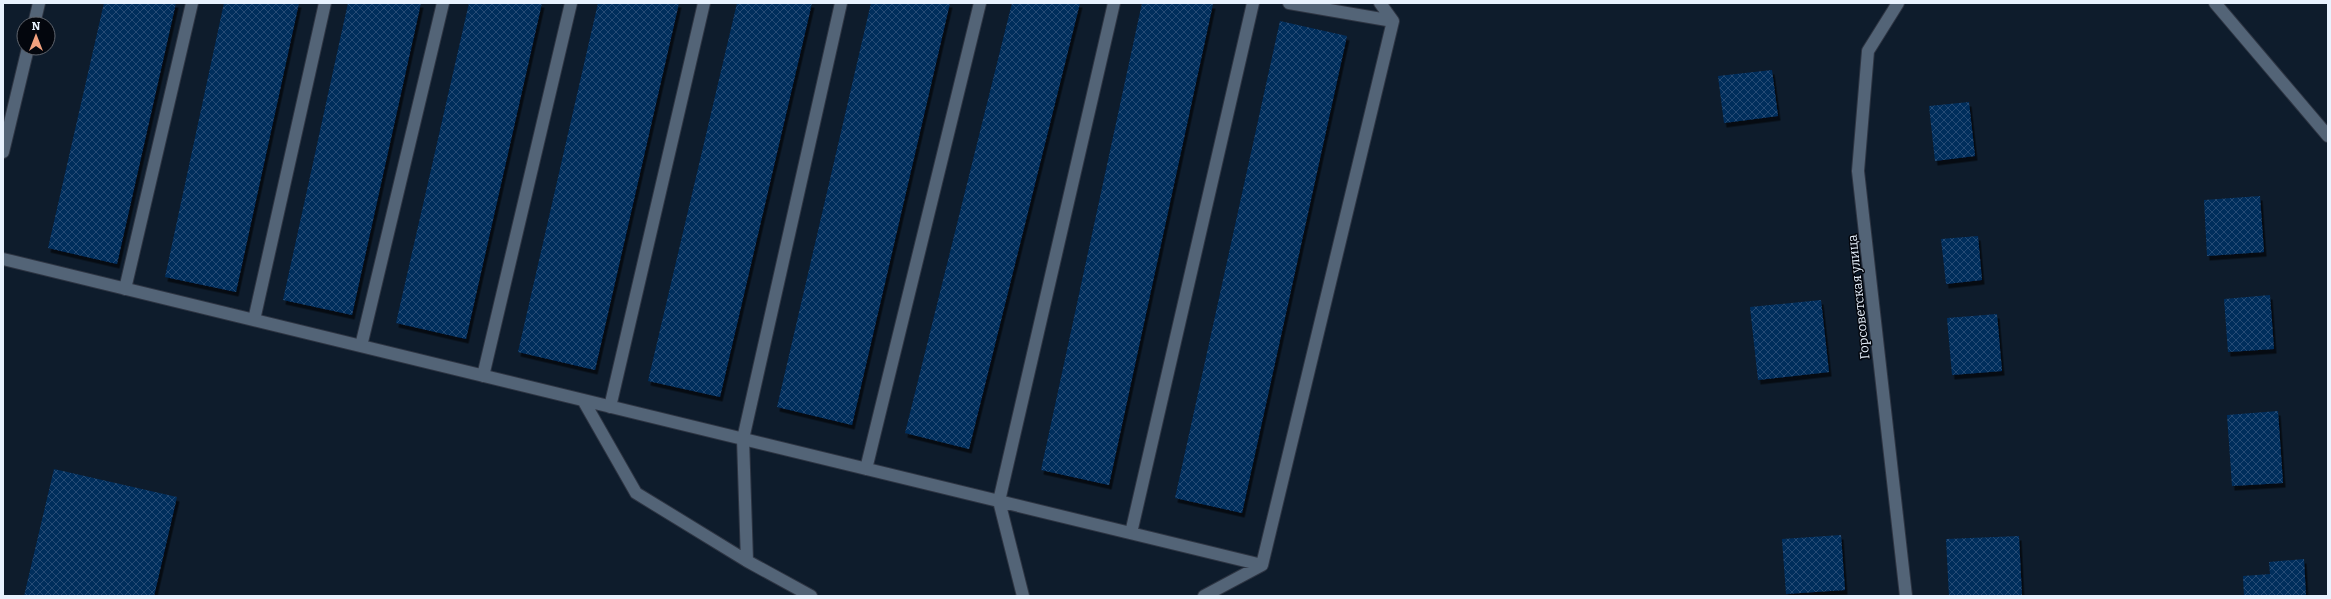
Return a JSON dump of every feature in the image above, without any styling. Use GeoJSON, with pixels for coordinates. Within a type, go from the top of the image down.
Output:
{"type":"FeatureCollection","features":[{"type":"Feature","properties":{"kind":"street"},"geometry":{"type":"LineString","coordinates":[[36,16],[39,3]]}},
{"type":"Feature","properties":{"kind":"street"},"geometry":{"type":"LineString","coordinates":[[125,289],[192,3]]}},
{"type":"Feature","properties":{"kind":"street"},"geometry":{"type":"LineString","coordinates":[[254,320],[325,3]]}},
{"type":"Feature","properties":{"kind":"street"},"geometry":{"type":"LineString","coordinates":[[361,346],[443,3]]}},
{"type":"Feature","properties":{"kind":"street"},"geometry":{"type":"LineString","coordinates":[[483,376],[571,3]]}},
{"type":"Feature","properties":{"kind":"street"},"geometry":{"type":"LineString","coordinates":[[610,407],[704,3]]}},
{"type":"Feature","properties":{"kind":"street"},"geometry":{"type":"LineString","coordinates":[[747,561],[742,439],[841,3]]}},
{"type":"Feature","properties":{"kind":"street"},"geometry":{"type":"LineString","coordinates":[[866,469],[980,3]]}},
{"type":"Feature","properties":{"kind":"street"},"geometry":{"type":"LineString","coordinates":[[1023,596],[999,501],[1114,3]]}},
{"type":"Feature","properties":{"kind":"street"},"geometry":{"type":"LineString","coordinates":[[1131,533],[1253,3]]}},
{"type":"Feature","properties":{"kind":"street"},"geometry":{"type":"LineString","coordinates":[[1289,3],[1393,22]]}},
{"type":"Feature","properties":{"kind":"street"},"geometry":{"type":"LineString","coordinates":[[1204,596],[1262,565],[1393,22],[1380,3]]}},
{"type":"Feature","properties":{"kind":"street","name":"Горсоветская улица"},"geometry":{"type":"LineString","coordinates":[[1898,3],[1868,51],[1858,171],[1906,596]]}},
{"type":"Feature","properties":{"kind":"street"},"geometry":{"type":"LineString","coordinates":[[2215,3],[2328,136]]}},
{"type":"Feature","properties":{"kind":"street"},"geometry":{"type":"LineString","coordinates":[[3,152],[26,56]]}},
{"type":"Feature","properties":{"kind":"street"},"geometry":{"type":"LineString","coordinates":[[3,259],[1262,565]]}},
{"type":"Feature","properties":{"kind":"street"},"geometry":{"type":"LineString","coordinates":[[583,400],[636,493],[747,561],[811,596]]}},
{"type":"Feature","properties":{"kind":"building"},"geometry":{"type":"Polygon","coordinates":[[[104,3],[176,3],[117,264],[48,248],[104,3]]]}},
{"type":"Feature","properties":{"kind":"building"},"geometry":{"type":"Polygon","coordinates":[[[224,3],[299,3],[236,292],[165,277],[224,3]]]}},
{"type":"Feature","properties":{"kind":"building"},"geometry":{"type":"Polygon","coordinates":[[[348,3],[421,3],[352,315],[283,300],[348,3]]]}},
{"type":"Feature","properties":{"kind":"building"},"geometry":{"type":"Polygon","coordinates":[[[469,3],[542,3],[466,339],[396,323],[469,3]]]}},
{"type":"Feature","properties":{"kind":"building"},"geometry":{"type":"Polygon","coordinates":[[[598,3],[679,3],[595,370],[518,352],[598,3]]]}},
{"type":"Feature","properties":{"kind":"building"},"geometry":{"type":"Polygon","coordinates":[[[737,3],[812,3],[720,397],[648,381],[737,3]]]}},
{"type":"Feature","properties":{"kind":"building"},"geometry":{"type":"Polygon","coordinates":[[[871,3],[950,3],[852,425],[777,407],[871,3]]]}},
{"type":"Feature","properties":{"kind":"building"},"geometry":{"type":"Polygon","coordinates":[[[1012,3],[1080,3],[969,449],[905,433],[1012,3]]]}},
{"type":"Feature","properties":{"kind":"building"},"geometry":{"type":"Polygon","coordinates":[[[1142,3],[1213,4],[1109,485],[1041,470],[1142,3]]]}},
{"type":"Feature","properties":{"kind":"building"},"geometry":{"type":"Polygon","coordinates":[[[1280,21],[1347,36],[1242,513],[1175,498],[1280,21]]]}},
{"type":"Feature","properties":{"kind":"building"},"geometry":{"type":"Polygon","coordinates":[[[1772,70],[1778,116],[1724,123],[1718,76],[1772,70]]]}},
{"type":"Feature","properties":{"kind":"building"},"geometry":{"type":"Polygon","coordinates":[[[1969,102],[1975,156],[1935,161],[1929,106],[1969,102]]]}},
{"type":"Feature","properties":{"kind":"building"},"geometry":{"type":"Polygon","coordinates":[[[2260,196],[2264,252],[2207,256],[2204,200],[2260,196]]]}},
{"type":"Feature","properties":{"kind":"building"},"geometry":{"type":"Polygon","coordinates":[[[1978,236],[1982,280],[1946,284],[1941,239],[1978,236]]]}},
{"type":"Feature","properties":{"kind":"building"},"geometry":{"type":"Polygon","coordinates":[[[2270,295],[2274,349],[2228,352],[2224,299],[2270,295]]]}},
{"type":"Feature","properties":{"kind":"building"},"geometry":{"type":"Polygon","coordinates":[[[1821,300],[1829,372],[1758,380],[1750,307],[1821,300]]]}},
{"type":"Feature","properties":{"kind":"building"},"geometry":{"type":"Polygon","coordinates":[[[1997,314],[2002,371],[1952,375],[1947,318],[1997,314]]]}},
{"type":"Feature","properties":{"kind":"building"},"geometry":{"type":"Polygon","coordinates":[[[2278,411],[2283,483],[2232,486],[2227,415],[2278,411]]]}},
{"type":"Feature","properties":{"kind":"building"},"geometry":{"type":"Polygon","coordinates":[[[54,469],[177,497],[154,596],[24,596],[54,469]]]}},
{"type":"Feature","properties":{"kind":"building"},"geometry":{"type":"Polygon","coordinates":[[[1841,535],[1845,590],[1786,594],[1782,539],[1841,535]]]}},
{"type":"Feature","properties":{"kind":"building"},"geometry":{"type":"Polygon","coordinates":[[[2019,536],[2022,596],[1949,596],[1946,539],[2019,536]]]}},
{"type":"Feature","properties":{"kind":"building"},"geometry":{"type":"Polygon","coordinates":[[[2304,559],[2306,596],[2244,596],[2243,576],[2270,574],[2269,562],[2304,559]]]}}]}
